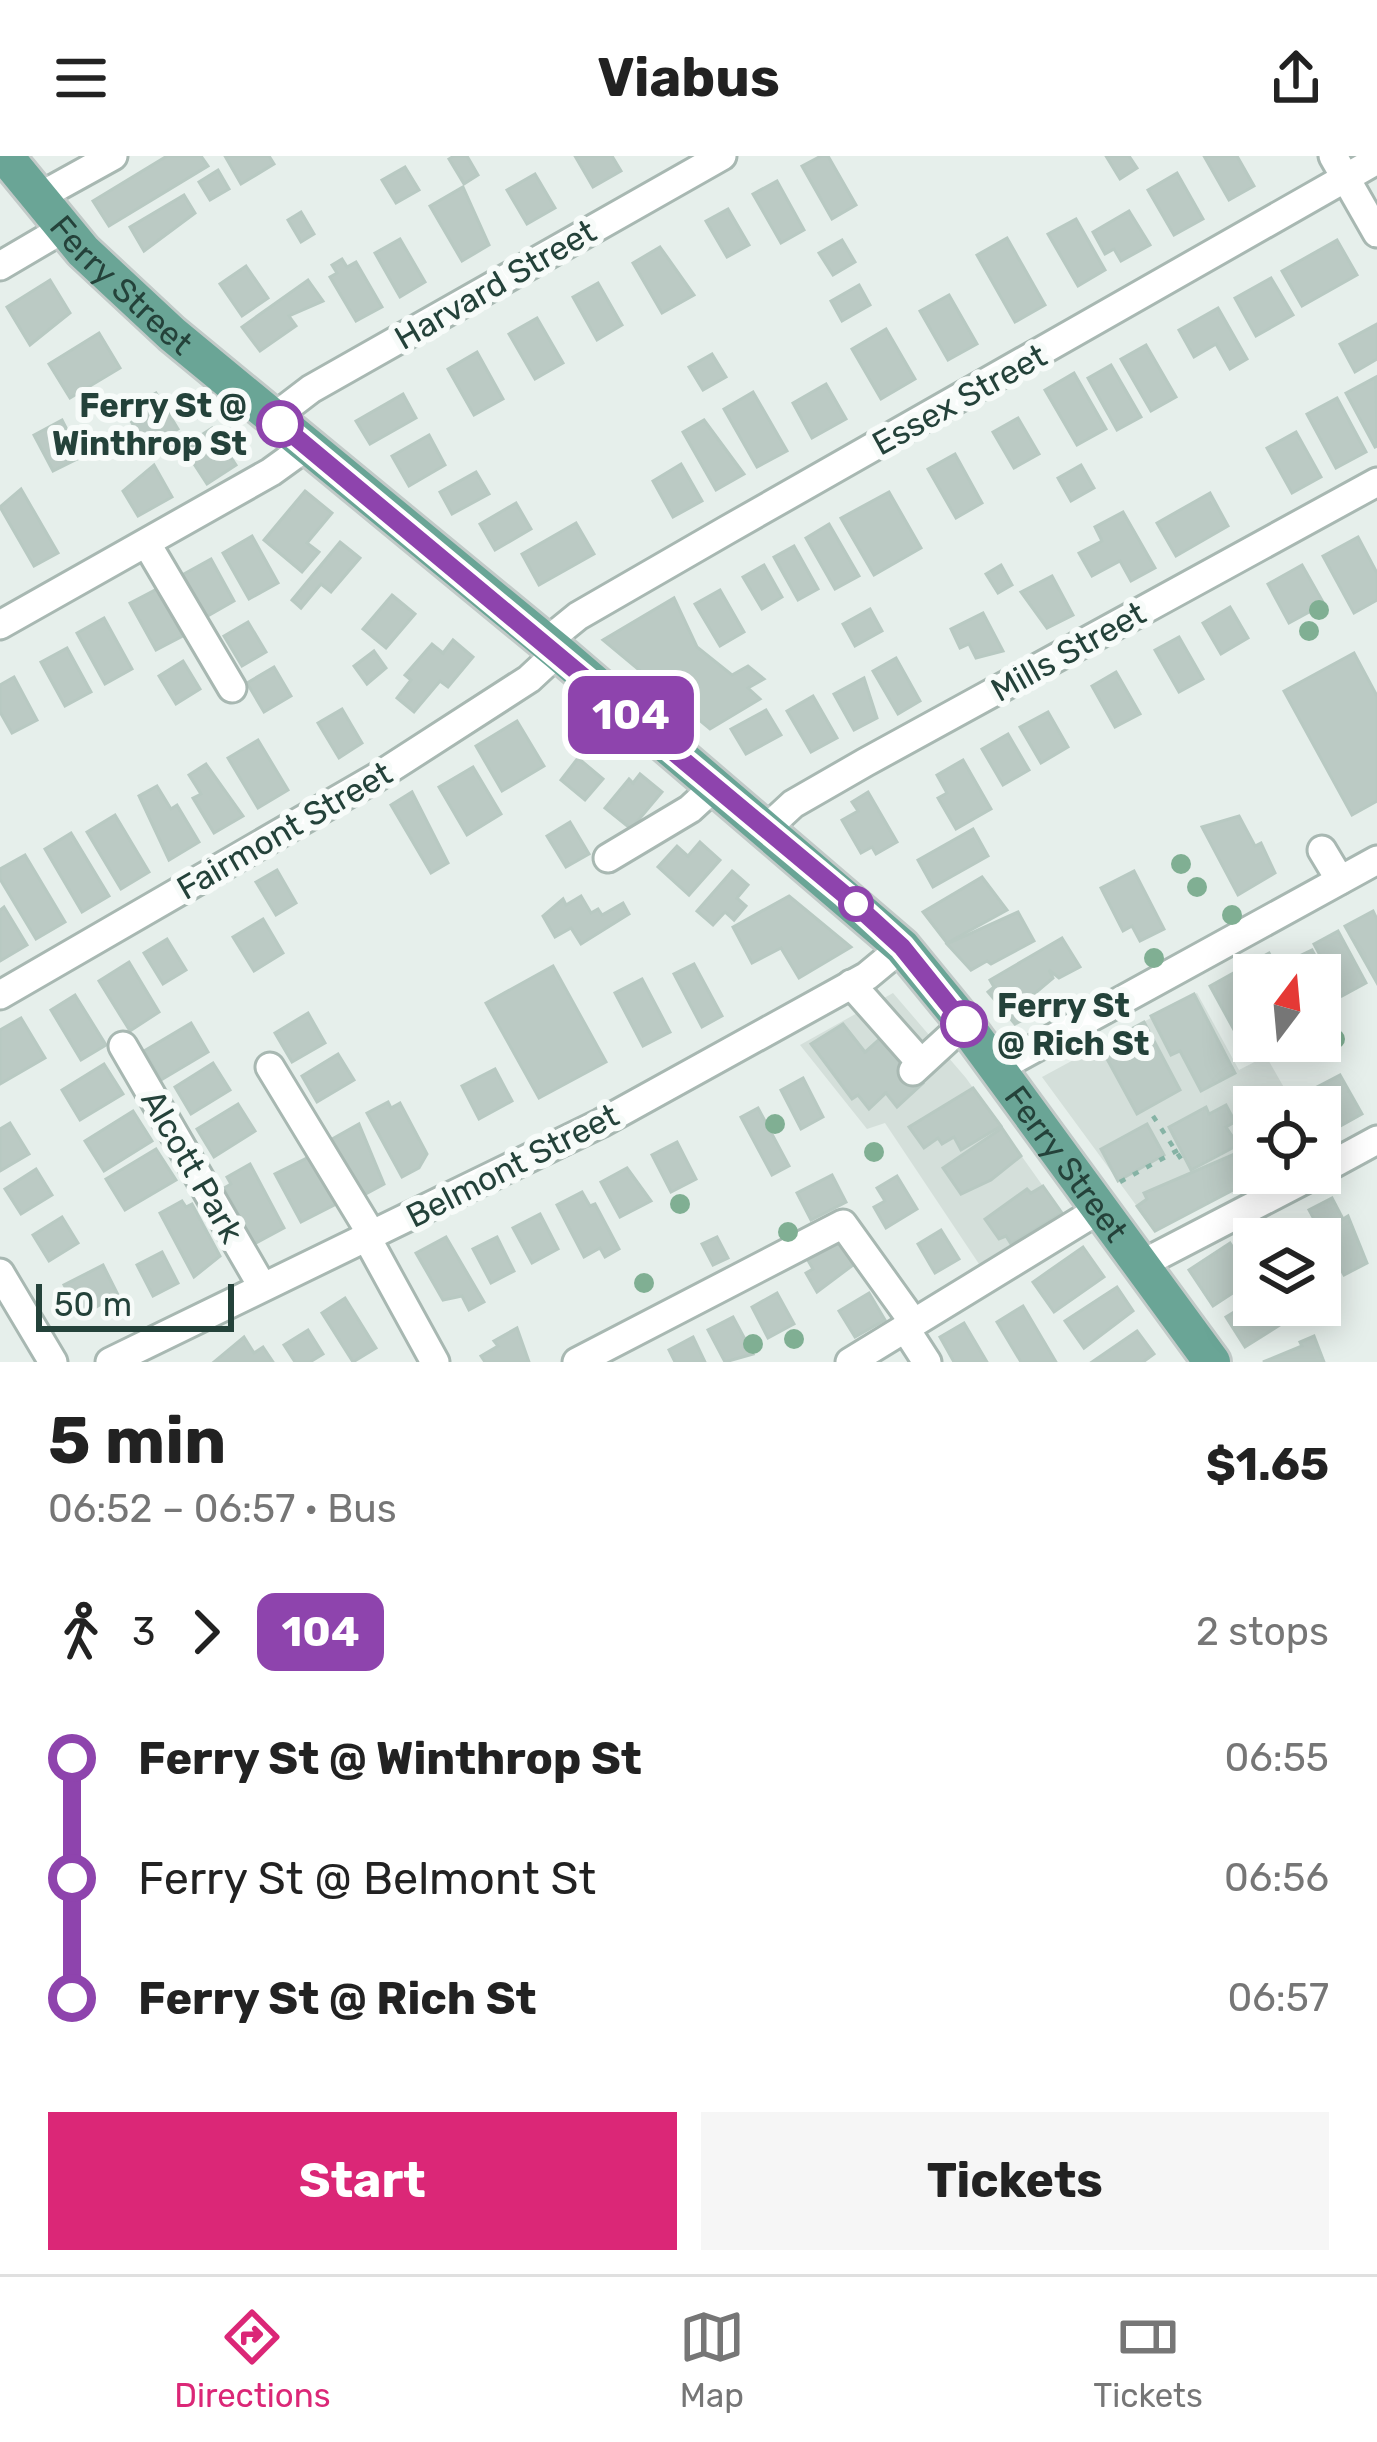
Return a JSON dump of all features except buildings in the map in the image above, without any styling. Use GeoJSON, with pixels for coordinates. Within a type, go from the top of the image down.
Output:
{"type":"FeatureCollection","features":[{"type":"Feature","properties":{"kind":"main road","name":"Ferry Street"},"geometry":{"type":"LineString","coordinates":[[4,156],[110,278],[902,947],[995,1070],[1110,1195],[1140,1265],[1212,1362]]}},
{"type":"Feature","properties":{"kind":"street"},"geometry":{"type":"LineString","coordinates":[[37,198],[113,156]]}},
{"type":"Feature","properties":{"kind":"street","name":"Harvard Street"},"geometry":{"type":"LineString","coordinates":[[273,418],[310,389],[722,156]]}},
{"type":"Feature","properties":{"kind":"street","name":"Essex Street"},"geometry":{"type":"LineString","coordinates":[[552,647],[613,595],[1339,167],[1377,160]]}},
{"type":"Feature","properties":{"kind":"street"},"geometry":{"type":"LineString","coordinates":[[1339,167],[1377,233]]}},
{"type":"Feature","properties":{"kind":"street"},"geometry":{"type":"LineString","coordinates":[[0,266],[63,229]]}},
{"type":"Feature","properties":{"kind":"street"},"geometry":{"type":"LineString","coordinates":[[0,625],[147,544],[307,446]]}},
{"type":"Feature","properties":{"kind":"street","name":"Mills Street"},"geometry":{"type":"LineString","coordinates":[[766,829],[794,804],[844,774],[1377,482]]}},
{"type":"Feature","properties":{"kind":"street"},"geometry":{"type":"LineString","coordinates":[[147,544],[232,688]]}},
{"type":"Feature","properties":{"kind":"street","name":"Fairmont Street"},"geometry":{"type":"LineString","coordinates":[[0,995],[377,777],[529,679],[552,647]]}},
{"type":"Feature","properties":{"kind":"street"},"geometry":{"type":"LineString","coordinates":[[608,858],[690,809],[715,786]]}},
{"type":"Feature","properties":{"kind":"street"},"geometry":{"type":"LineString","coordinates":[[1322,850],[1340,880]]}},
{"type":"Feature","properties":{"kind":"street"},"geometry":{"type":"LineString","coordinates":[[995,1070],[1377,860]]}},
{"type":"Feature","properties":{"kind":"street","name":"Belmont Street"},"geometry":{"type":"LineString","coordinates":[[110,1362],[168,1349],[262,1286],[601,1123],[851,984],[902,947]]}},
{"type":"Feature","properties":{"kind":"street"},"geometry":{"type":"LineString","coordinates":[[851,984],[917,1067],[964,1024]]}},
{"type":"Feature","properties":{"kind":"street"},"geometry":{"type":"LineString","coordinates":[[854,1038],[878,1019]]}},
{"type":"Feature","properties":{"kind":"street","name":"Alcott Park"},"geometry":{"type":"LineString","coordinates":[[123,1046],[262,1286]]}},
{"type":"Feature","properties":{"kind":"street"},"geometry":{"type":"LineString","coordinates":[[270,1066],[369,1236],[434,1362]]}},
{"type":"Feature","properties":{"kind":"street"},"geometry":{"type":"LineString","coordinates":[[1341,1160],[1377,1140]]}},
{"type":"Feature","properties":{"kind":"street"},"geometry":{"type":"LineString","coordinates":[[1140,1265],[1276,1194]]}},
{"type":"Feature","properties":{"kind":"street"},"geometry":{"type":"LineString","coordinates":[[850,1362],[1110,1195]]}},
{"type":"Feature","properties":{"kind":"street"},"geometry":{"type":"LineString","coordinates":[[577,1362],[844,1224],[927,1362]]}},
{"type":"Feature","properties":{"kind":"street"},"geometry":{"type":"LineString","coordinates":[[0,1273],[53,1362]]}},
{"type":"Feature","properties":{"kind":"path"},"geometry":{"type":"LineString","coordinates":[[1153,1116],[1185,1165]]}},
{"type":"Feature","properties":{"kind":"path"},"geometry":{"type":"LineString","coordinates":[[1110,1195],[1179,1150]]}},
{"type":"Feature","properties":{"kind":"shaded area"},"geometry":{"type":"Polygon","coordinates":[[[893,993],[966,1078],[1062,1213],[979,1264],[885,1123],[867,1129],[800,1045],[893,993]]]}},
{"type":"Feature","properties":{"kind":"shaded area"},"geometry":{"type":"Polygon","coordinates":[[[1197,993],[1239,1070],[1254,1062],[1269,1062],[1283,1086],[1233,1086],[1233,1189],[1155,1231],[1042,1077],[1197,993]]]}},
{"type":"Feature","properties":{"kind":"bus line","name":"104"},"geometry":{"type":"LineString","coordinates":[[280,424],[845,895],[902,947],[964,1024]]}},
{"type":"Feature","properties":{"kind":"place","name":"Ferry St @ Winthrop St"},"geometry":{"type":"Point","coordinates":[280,424]}},
{"type":"Feature","properties":{"kind":"place","name":"Ferry St @ Rich St"},"geometry":{"type":"Point","coordinates":[964,1024]}}]}
